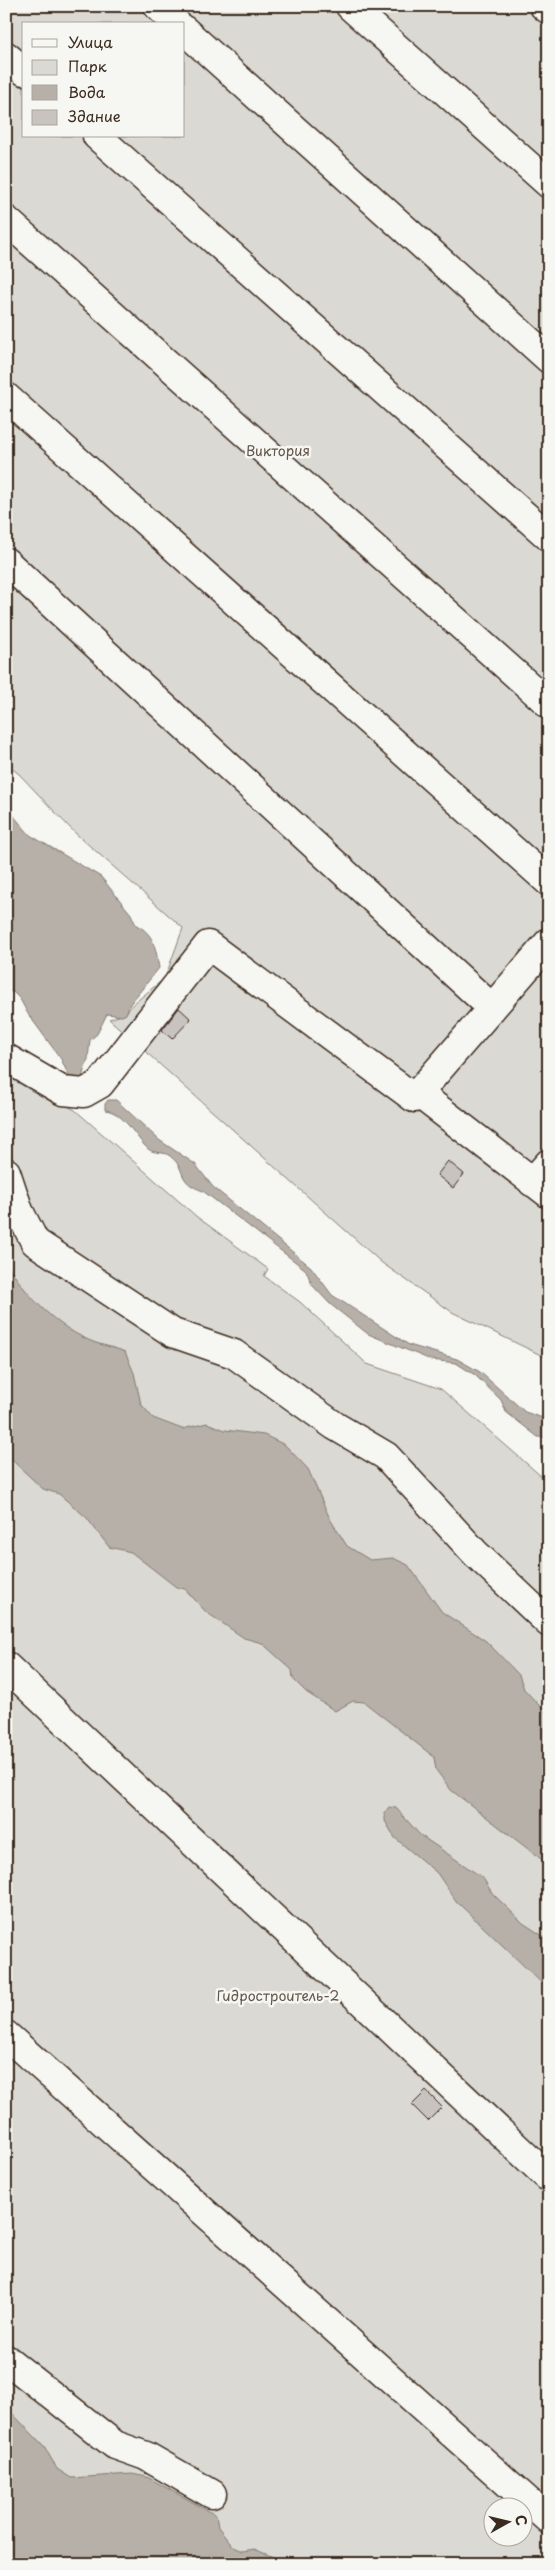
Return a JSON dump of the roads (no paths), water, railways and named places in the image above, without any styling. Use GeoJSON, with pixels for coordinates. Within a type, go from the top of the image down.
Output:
{"type":"FeatureCollection","features":[{"type":"Feature","properties":{"kind":"lane"},"geometry":{"type":"LineString","coordinates":[[158,6],[175,22]]}},
{"type":"Feature","properties":{"kind":"lane"},"geometry":{"type":"LineString","coordinates":[[350,6],[549,184]]}},
{"type":"Feature","properties":{"kind":"lane"},"geometry":{"type":"LineString","coordinates":[[544,6],[549,10]]}},
{"type":"Feature","properties":{"kind":"lane"},"geometry":{"type":"LineString","coordinates":[[185,31],[549,359]]}},
{"type":"Feature","properties":{"kind":"lane"},"geometry":{"type":"LineString","coordinates":[[6,56],[22,69]]}},
{"type":"Feature","properties":{"kind":"lane"},"geometry":{"type":"LineString","coordinates":[[99,138],[549,537]]}},
{"type":"Feature","properties":{"kind":"lane"},"geometry":{"type":"LineString","coordinates":[[6,220],[549,704]]}},
{"type":"Feature","properties":{"kind":"lane"},"geometry":{"type":"LineString","coordinates":[[6,397],[549,882]]}},
{"type":"Feature","properties":{"kind":"lane"},"geometry":{"type":"LineString","coordinates":[[6,562],[492,1008]]}},
{"type":"Feature","properties":{"kind":"lane"},"geometry":{"type":"LineString","coordinates":[[6,1058],[63,1091],[84,1093],[92,1089],[100,1084],[208,945],[414,1098],[549,942]]}},
{"type":"Feature","properties":{"kind":"lane"},"geometry":{"type":"LineString","coordinates":[[418,1093],[543,1180]]}},
{"type":"Feature","properties":{"kind":"lane"},"geometry":{"type":"LineString","coordinates":[[6,1172],[19,1211],[36,1242],[173,1333],[234,1354],[335,1426],[386,1456],[475,1553],[549,1623]]}},
{"type":"Feature","properties":{"kind":"lane"},"geometry":{"type":"LineString","coordinates":[[6,1666],[549,2178]]}},
{"type":"Feature","properties":{"kind":"lane"},"geometry":{"type":"LineString","coordinates":[[6,2035],[549,2520]]}},
{"type":"Feature","properties":{"kind":"lane"},"geometry":{"type":"LineString","coordinates":[[6,2358],[115,2445],[146,2456],[212,2494]]}},
{"type":"Feature","properties":{"kind":"water"},"geometry":{"type":"Polygon","coordinates":[[[6,807],[30,835],[101,877],[131,914],[136,925],[147,932],[157,954],[159,968],[130,1004],[126,1014],[122,1016],[107,1014],[97,1034],[90,1040],[88,1059],[81,1080],[72,1083],[61,1059],[28,1014],[20,999],[13,992],[6,991],[6,807]]]}},
{"type":"Feature","properties":{"kind":"water"},"geometry":{"type":"Polygon","coordinates":[[[108,1100],[116,1100],[159,1140],[195,1164],[213,1187],[311,1267],[332,1295],[409,1345],[457,1359],[480,1372],[525,1412],[549,1420],[549,1438],[538,1437],[506,1412],[501,1400],[475,1375],[456,1363],[431,1360],[368,1334],[330,1304],[312,1285],[306,1270],[203,1191],[189,1183],[179,1166],[170,1156],[148,1149],[124,1120],[118,1115],[105,1110],[105,1104],[108,1100]]]}},
{"type":"Feature","properties":{"kind":"water"},"geometry":{"type":"Polygon","coordinates":[[[6,1262],[33,1299],[56,1320],[82,1337],[125,1352],[134,1373],[141,1404],[153,1418],[182,1429],[207,1423],[225,1430],[264,1435],[285,1445],[308,1469],[330,1519],[347,1546],[370,1560],[393,1558],[408,1565],[442,1612],[486,1641],[519,1675],[524,1689],[549,1716],[549,1865],[451,1790],[436,1770],[434,1757],[364,1702],[353,1701],[335,1711],[306,1692],[293,1679],[292,1670],[262,1643],[244,1638],[206,1612],[185,1589],[176,1587],[131,1552],[109,1547],[86,1517],[59,1494],[43,1489],[15,1463],[6,1450],[6,1262]]]}},
{"type":"Feature","properties":{"kind":"water"},"geometry":{"type":"Polygon","coordinates":[[[389,1807],[396,1808],[420,1835],[483,1878],[492,1893],[523,1923],[549,1940],[549,1990],[456,1901],[437,1873],[395,1838],[385,1821],[385,1812],[389,1807]]]}},
{"type":"Feature","properties":{"kind":"water"},"geometry":{"type":"Polygon","coordinates":[[[6,2407],[44,2446],[57,2469],[71,2478],[132,2474],[147,2477],[216,2515],[218,2527],[234,2547],[243,2551],[254,2549],[285,2562],[309,2561],[318,2564],[6,2564],[6,2407]]]}},
{"type":"Feature","properties":{"kind":"park label","name":"Виктория"},"geometry":{"type":"Point","coordinates":[278,450]}},
{"type":"Feature","properties":{"kind":"park label","name":"Гидростроитель-2"},"geometry":{"type":"Point","coordinates":[278,1995]}}]}
